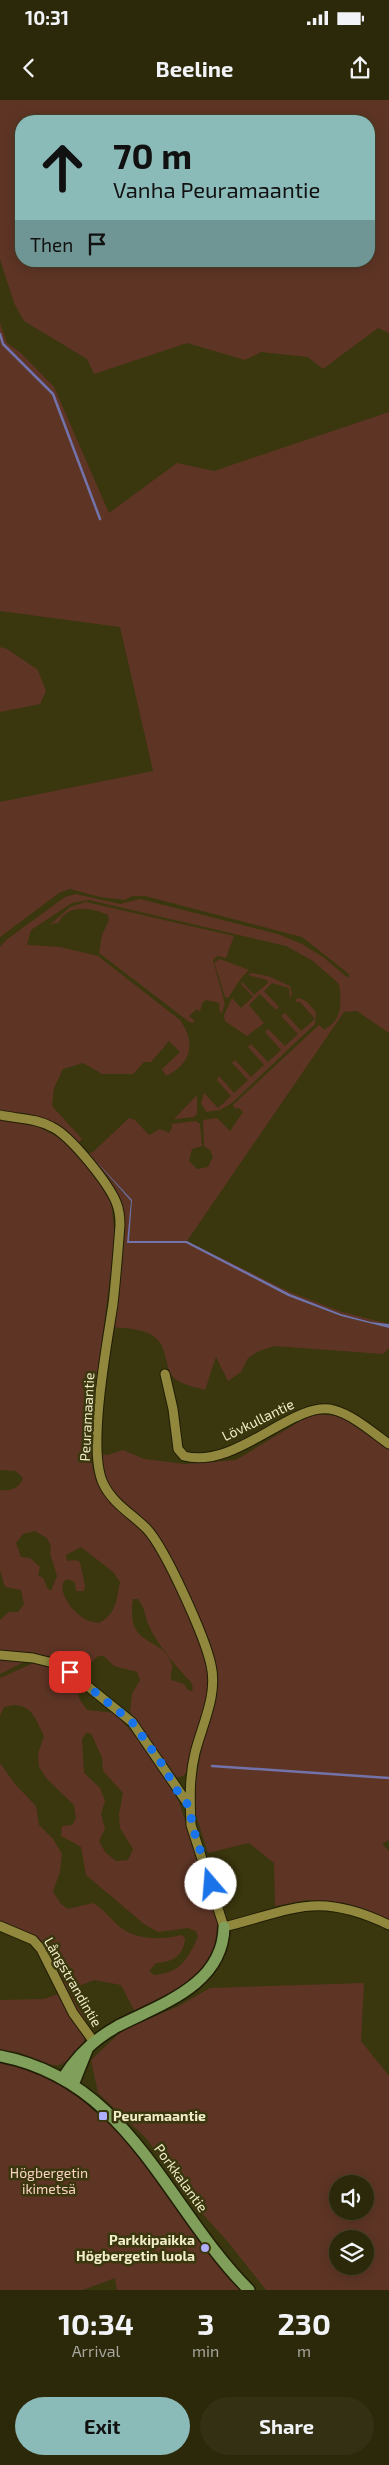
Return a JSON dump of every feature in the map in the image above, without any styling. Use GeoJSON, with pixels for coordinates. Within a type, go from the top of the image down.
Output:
{"type":"FeatureCollection","features":[{"type":"Feature","properties":{"kind":"street","name":"Peuramaantie"},"geometry":{"type":"LineString","coordinates":[[0,1115],[31,1119],[52,1126],[68,1137],[109,1190],[119,1212],[120,1225],[102,1383],[97,1464],[104,1485],[113,1499],[148,1530],[161,1549],[205,1644],[211,1666],[213,1686],[195,1752],[190,1807],[192,1825],[224,1927]]}},
{"type":"Feature","properties":{"kind":"street","name":"Lövkullantie"},"geometry":{"type":"LineString","coordinates":[[165,1374],[173,1409],[178,1449],[184,1456],[200,1458],[223,1453],[247,1444],[316,1408],[339,1412],[389,1444]]}},
{"type":"Feature","properties":{"kind":"street"},"geometry":{"type":"LineString","coordinates":[[0,1655],[45,1661],[70,1672],[132,1722],[190,1807]]}},
{"type":"Feature","properties":{"kind":"street"},"geometry":{"type":"LineString","coordinates":[[174,1785],[191,1781]]}},
{"type":"Feature","properties":{"kind":"street"},"geometry":{"type":"LineString","coordinates":[[63,2078],[75,2060],[117,2027],[159,2007],[197,1983],[217,1958],[221,1949],[224,1927],[266,1914],[324,1904],[365,1914],[389,1925]]}},
{"type":"Feature","properties":{"kind":"street","name":"Långstrandintie"},"geometry":{"type":"LineString","coordinates":[[0,1926],[33,1940],[41,1949],[91,2046]]}},
{"type":"Feature","properties":{"kind":"street"},"geometry":{"type":"LineString","coordinates":[[73,2085],[91,2046]]}},
{"type":"Feature","properties":{"kind":"street","name":"Porkkalantie"},"geometry":{"type":"LineString","coordinates":[[0,2056],[27,2063],[63,2078],[122,2126],[143,2150],[198,2227],[250,2290]]}},
{"type":"Feature","properties":{"kind":"green space"},"geometry":{"type":"Polygon","coordinates":[[[0,100],[389,100],[389,333],[378,328],[323,369],[308,357],[261,352],[245,360],[187,343],[94,374],[87,359],[24,321],[14,303],[0,259],[0,100]]]}},
{"type":"Feature","properties":{"kind":"green space"},"geometry":{"type":"Polygon","coordinates":[[[0,323],[7,343],[21,353],[54,387],[109,513],[177,463],[214,471],[389,412],[389,1033],[357,1011],[344,1012],[187,1241],[129,1241],[132,1200],[91,1158],[131,1201],[128,1243],[186,1242],[288,1296],[341,1316],[389,1328],[389,1348],[383,1354],[275,1346],[259,1351],[248,1358],[241,1372],[228,1381],[216,1357],[205,1390],[183,1383],[173,1377],[168,1368],[161,1343],[156,1338],[143,1331],[112,1327],[122,1220],[89,1155],[89,1153],[93,1152],[129,1118],[135,1120],[149,1135],[160,1129],[169,1133],[172,1127],[171,1124],[196,1121],[200,1124],[202,1146],[192,1149],[189,1161],[197,1169],[208,1167],[213,1157],[210,1150],[204,1146],[203,1120],[217,1118],[230,1131],[243,1112],[239,1108],[235,1109],[233,1105],[319,1025],[325,1030],[337,1017],[340,1001],[339,984],[313,961],[286,946],[89,900],[72,903],[31,930],[27,945],[60,947],[98,956],[180,1020],[188,1037],[189,1052],[181,1065],[166,1076],[162,1069],[180,1052],[169,1041],[151,1062],[144,1062],[133,1074],[102,1074],[83,1063],[63,1069],[54,1088],[52,1106],[82,1139],[78,1144],[41,1120],[0,1110],[0,947],[6,940],[65,897],[76,894],[120,904],[140,899],[278,934],[302,944],[323,957],[348,978],[349,974],[302,937],[145,896],[132,896],[125,900],[100,897],[70,889],[59,893],[0,937],[0,802],[153,771],[120,627],[0,611],[0,323]]]}},
{"type":"Feature","properties":{"kind":"green space"},"geometry":{"type":"Polygon","coordinates":[[[0,647],[7,649],[38,670],[46,691],[40,704],[0,712],[0,647]]]}},
{"type":"Feature","properties":{"kind":"green space"},"geometry":{"type":"Polygon","coordinates":[[[86,902],[234,936],[226,958],[217,956],[213,960],[225,1004],[222,1012],[220,1013],[219,1003],[206,1000],[202,1003],[200,1012],[197,1009],[189,1016],[195,1021],[192,1023],[99,953],[102,935],[109,920],[108,915],[95,910],[75,910],[68,912],[59,922],[50,925],[70,907],[86,902]]]}},
{"type":"Feature","properties":{"kind":"green space"},"geometry":{"type":"Polygon","coordinates":[[[220,959],[249,970],[228,998],[225,997],[215,965],[215,962],[220,959]]]}},
{"type":"Feature","properties":{"kind":"green space"},"geometry":{"type":"Polygon","coordinates":[[[251,973],[268,976],[290,986],[292,994],[290,998],[289,988],[272,983],[264,991],[279,1007],[276,1010],[260,994],[249,1005],[264,1023],[247,1036],[225,1021],[224,1015],[232,998],[241,1008],[253,997],[241,984],[242,982],[254,995],[268,983],[267,980],[248,975],[251,973]]]}},
{"type":"Feature","properties":{"kind":"green space"},"geometry":{"type":"Polygon","coordinates":[[[299,998],[306,1001],[316,1012],[315,1024],[232,1103],[220,1110],[206,1112],[201,1103],[204,1093],[218,1108],[231,1096],[217,1080],[219,1076],[234,1093],[248,1080],[232,1063],[235,1060],[251,1077],[264,1065],[248,1047],[251,1044],[268,1062],[281,1050],[265,1032],[268,1029],[285,1046],[298,1034],[281,1016],[285,1013],[301,1031],[315,1019],[300,1002],[296,1002],[295,1000],[299,998]]]}},
{"type":"Feature","properties":{"kind":"green space"},"geometry":{"type":"Polygon","coordinates":[[[197,1095],[197,1114],[194,1117],[174,1119],[197,1095]]]}},
{"type":"Feature","properties":{"kind":"green space"},"geometry":{"type":"Polygon","coordinates":[[[0,1118],[34,1125],[60,1138],[92,1171],[111,1202],[115,1237],[92,1421],[91,1461],[96,1480],[111,1500],[147,1535],[154,1546],[180,1595],[204,1651],[208,1669],[208,1693],[188,1767],[183,1776],[176,1777],[170,1771],[130,1712],[132,1694],[140,1680],[137,1672],[114,1666],[104,1656],[98,1656],[80,1673],[75,1672],[53,1657],[0,1652],[0,1620],[9,1612],[18,1612],[24,1604],[21,1590],[5,1587],[0,1570],[0,1490],[14,1488],[19,1485],[23,1478],[16,1471],[0,1470],[0,1118]],[[35,1531],[23,1534],[16,1543],[21,1557],[30,1558],[40,1567],[38,1575],[43,1578],[48,1589],[51,1591],[57,1576],[50,1553],[51,1546],[47,1538],[35,1531]],[[81,1547],[66,1555],[67,1561],[75,1560],[80,1562],[85,1586],[84,1591],[76,1591],[75,1583],[69,1579],[64,1581],[62,1586],[65,1597],[73,1609],[82,1617],[99,1623],[109,1615],[115,1606],[120,1582],[113,1572],[81,1547]],[[133,1599],[132,1615],[134,1626],[139,1634],[167,1655],[172,1665],[171,1680],[184,1684],[188,1690],[192,1691],[191,1682],[158,1642],[138,1599],[133,1599]]]}},
{"type":"Feature","properties":{"kind":"green space"},"geometry":{"type":"Polygon","coordinates":[[[187,1241],[290,1292],[342,1312],[389,1324],[371,1322],[341,1314],[290,1294],[187,1241]]]}},
{"type":"Feature","properties":{"kind":"green space"},"geometry":{"type":"Polygon","coordinates":[[[312,1414],[341,1416],[389,1446],[389,1840],[382,1844],[389,1851],[389,1921],[353,1907],[307,1900],[275,1906],[274,1863],[249,1843],[208,1853],[196,1815],[194,1792],[215,1673],[209,1643],[172,1563],[148,1524],[117,1495],[107,1482],[99,1454],[108,1455],[123,1450],[144,1459],[185,1464],[236,1460],[312,1414]]]}},
{"type":"Feature","properties":{"kind":"green space"},"geometry":{"type":"Polygon","coordinates":[[[0,1658],[26,1661],[0,1674],[0,1658]]]}},
{"type":"Feature","properties":{"kind":"green space"},"geometry":{"type":"Polygon","coordinates":[[[36,1662],[53,1666],[74,1679],[80,1700],[87,1710],[115,1713],[147,1749],[179,1802],[219,1925],[214,1954],[194,1980],[166,1998],[135,2012],[121,1985],[94,1980],[68,1990],[86,2021],[82,2022],[49,1956],[0,1922],[0,1763],[15,1784],[36,1806],[39,1825],[53,1839],[62,1854],[60,1872],[53,1891],[60,1903],[68,1909],[93,1903],[129,1933],[143,1937],[167,1938],[181,1935],[185,1938],[180,1954],[167,1961],[156,1963],[149,1971],[154,1975],[163,1974],[182,1964],[198,1937],[196,1931],[188,1928],[158,1932],[144,1924],[86,1875],[81,1847],[61,1836],[62,1826],[72,1825],[76,1818],[74,1805],[47,1779],[39,1767],[38,1754],[44,1736],[34,1716],[25,1708],[13,1705],[4,1707],[0,1716],[0,1678],[36,1662]],[[87,1732],[82,1739],[84,1773],[100,1788],[105,1801],[101,1814],[105,1829],[99,1841],[105,1852],[116,1861],[128,1860],[133,1849],[120,1828],[119,1814],[123,1793],[103,1771],[102,1758],[92,1735],[87,1732]]]}},
{"type":"Feature","properties":{"kind":"green space"},"geometry":{"type":"Polygon","coordinates":[[[364,1983],[361,2041],[389,2076],[389,2290],[266,2290],[228,2242],[198,2209],[145,2137],[98,2093],[91,2060],[125,2028],[177,2007],[210,1988],[364,1983]]]}},
{"type":"Feature","properties":{"kind":"green space"},"geometry":{"type":"Polygon","coordinates":[[[61,1993],[85,2036],[83,2045],[66,2062],[52,2065],[18,2052],[0,2050],[0,2000],[44,1999],[61,1993]]]}},
{"type":"Feature","properties":{"kind":"green space","name":"Högbergetin ikimetsä"},"geometry":{"type":"Polygon","coordinates":[[[0,2060],[50,2077],[75,2093],[98,2115],[133,2143],[245,2290],[117,2290],[115,2278],[83,2290],[0,2290],[0,2060]]]}},
{"type":"Feature","properties":{"kind":"water"},"geometry":{"type":"Polygon","coordinates":[[[92,1157],[132,1200],[129,1241],[187,1241],[290,1294],[341,1314],[371,1322],[389,1324],[389,1328],[341,1316],[288,1296],[186,1243],[127,1243],[131,1201],[92,1157]]]}},
{"type":"Feature","properties":{"kind":"waterway"},"geometry":{"type":"LineString","coordinates":[[0,334],[3,344],[53,394],[100,519]]}},
{"type":"Feature","properties":{"kind":"waterway"},"geometry":{"type":"LineString","coordinates":[[212,1766],[389,1778]]}},
{"type":"Feature","properties":{"kind":"place","name":"Peuramaantie"},"geometry":{"type":"Point","coordinates":[103,2116]}},
{"type":"Feature","properties":{"kind":"place","name":"Parkkipaikka Högbergetin luola"},"geometry":{"type":"Point","coordinates":[205,2248]}},
{"type":"Feature","properties":{"kind":"route"},"geometry":{"type":"LineString","coordinates":[[70,1672],[132,1722],[160,1761],[181,1797],[190,1807],[192,1825],[211,1884]]}}]}
